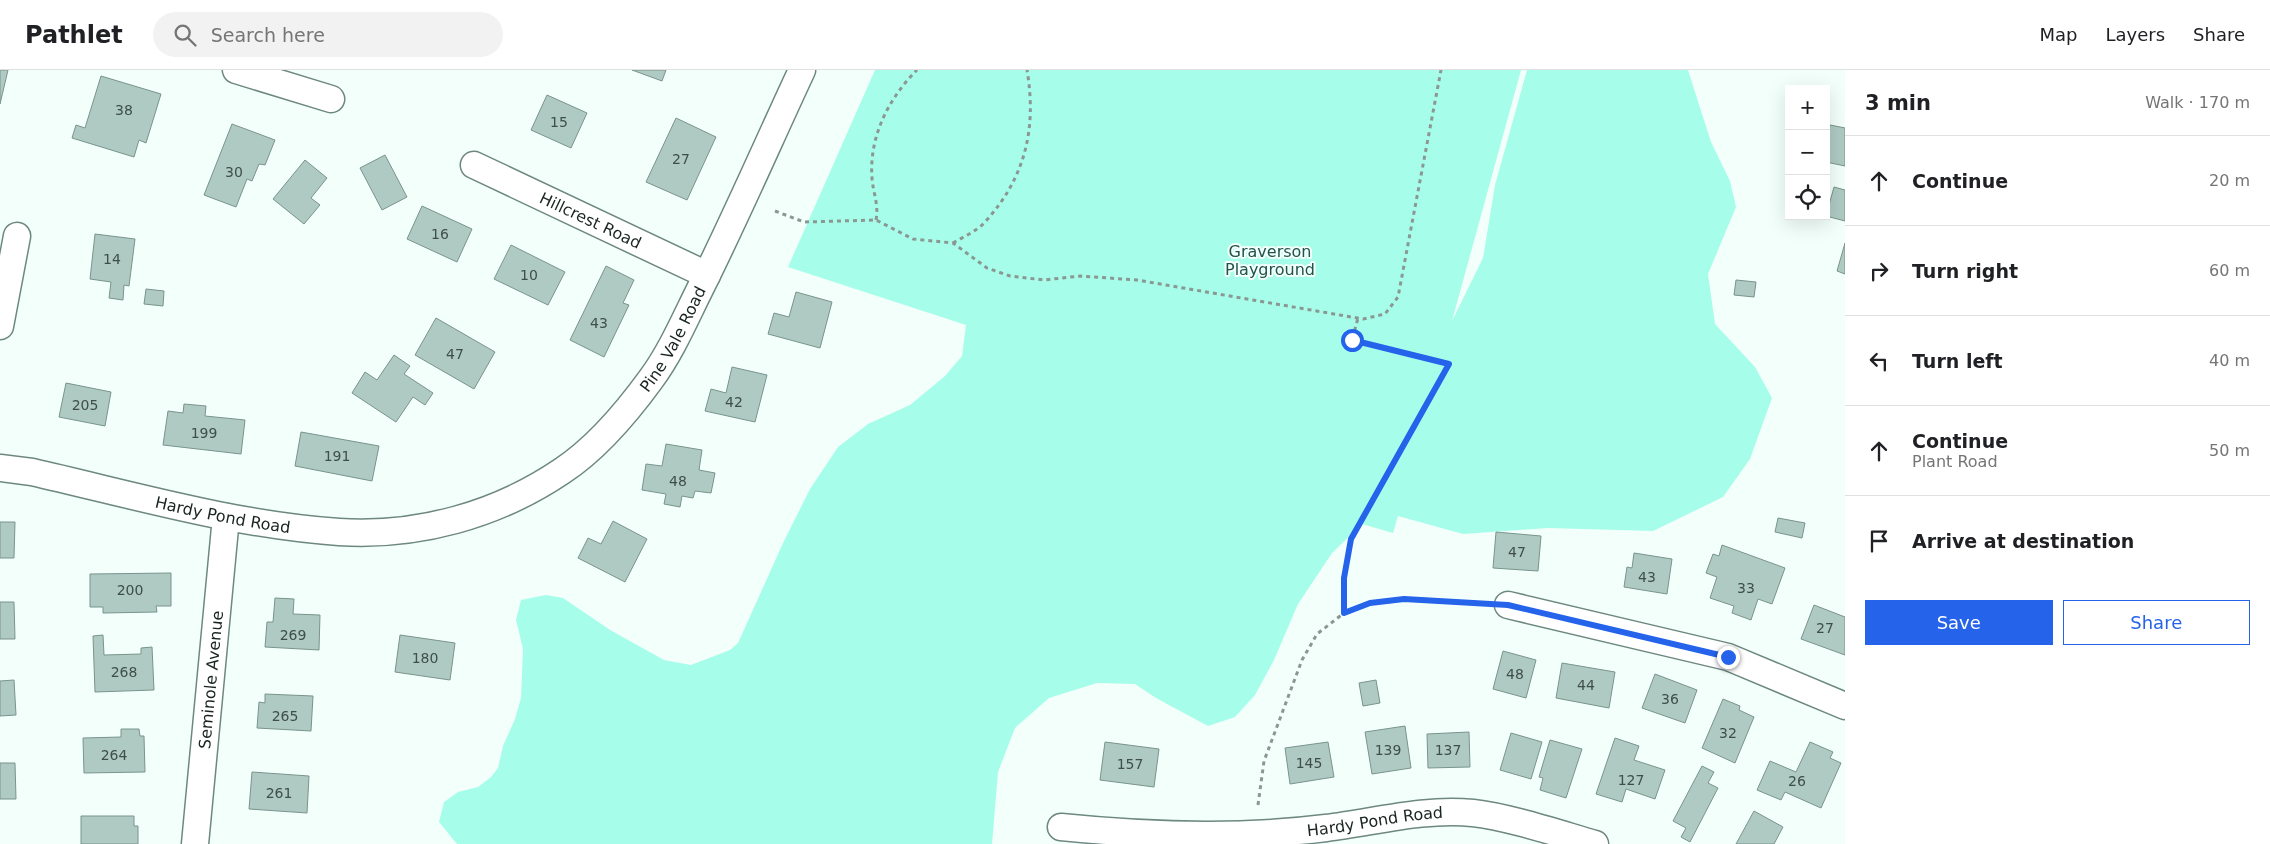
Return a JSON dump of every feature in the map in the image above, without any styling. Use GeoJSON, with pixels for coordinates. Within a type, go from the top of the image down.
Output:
{"type":"FeatureCollection","features":[{"type":"Feature","properties":{"kind":"street"},"geometry":{"type":"LineString","coordinates":[[236,70],[331,99]]}},
{"type":"Feature","properties":{"kind":"street","name":"Pine Vale Road"},"geometry":{"type":"LineString","coordinates":[[448,523],[493,507],[563,470],[592,447],[652,377],[707,275],[802,70]]}},
{"type":"Feature","properties":{"kind":"street","name":"Hillcrest Road"},"geometry":{"type":"LineString","coordinates":[[474,165],[707,275]]}},
{"type":"Feature","properties":{"kind":"street"},"geometry":{"type":"LineString","coordinates":[[0,326],[17,236]]}},
{"type":"Feature","properties":{"kind":"street","name":"Hardy Pond Road"},"geometry":{"type":"LineString","coordinates":[[0,468],[32,472],[226,516],[286,526],[341,532],[398,531],[448,523]]}},
{"type":"Feature","properties":{"kind":"street","name":"Seminole Avenue"},"geometry":{"type":"LineString","coordinates":[[195,844],[226,516]]}},
{"type":"Feature","properties":{"kind":"street"},"geometry":{"type":"LineString","coordinates":[[1508,605],[1728,657],[1845,706]]}},
{"type":"Feature","properties":{"kind":"street","name":"Hardy Pond Road"},"geometry":{"type":"LineString","coordinates":[[1061,827],[1134,835],[1258,833],[1326,828],[1409,814],[1474,813],[1595,844]]}},
{"type":"Feature","properties":{"kind":"path"},"geometry":{"type":"LineString","coordinates":[[876,220],[878,207],[872,180],[872,157],[881,120],[894,96],[917,70]]}},
{"type":"Feature","properties":{"kind":"path"},"geometry":{"type":"LineString","coordinates":[[953,243],[984,224],[1017,178],[1027,147],[1030,124],[1027,70]]}},
{"type":"Feature","properties":{"kind":"path"},"geometry":{"type":"LineString","coordinates":[[775,211],[804,222],[876,220],[913,238],[953,243],[987,268],[1010,276],[1044,280],[1080,276],[1137,280],[1364,319],[1385,314],[1398,297],[1441,70]]}},
{"type":"Feature","properties":{"kind":"path"},"geometry":{"type":"LineString","coordinates":[[1344,613],[1344,578],[1351,539],[1449,364],[1352,340],[1358,318]]}},
{"type":"Feature","properties":{"kind":"path"},"geometry":{"type":"LineString","coordinates":[[1258,833],[1258,808],[1264,761],[1302,660],[1317,634],[1344,613],[1370,603],[1404,599],[1508,605]]}},
{"type":"Feature","properties":{"kind":"green space","name":"Graverson Playground"},"geometry":{"type":"Polygon","coordinates":[[[875,70],[1521,70],[1452,321],[1483,258],[1495,185],[1527,70],[1688,70],[1711,142],[1730,181],[1736,207],[1708,274],[1715,324],[1755,367],[1772,398],[1750,459],[1723,497],[1653,531],[1548,528],[1463,534],[1398,516],[1393,533],[1362,524],[1332,553],[1298,604],[1274,660],[1255,695],[1235,717],[1208,726],[1156,698],[1135,684],[1097,683],[1049,698],[1015,728],[998,772],[992,844],[457,844],[439,822],[444,802],[458,792],[478,787],[491,777],[498,768],[503,746],[515,719],[521,698],[523,649],[516,620],[521,600],[546,595],[563,598],[610,630],[664,660],[691,665],[730,650],[738,643],[783,543],[810,489],[838,447],[868,424],[910,405],[945,376],[962,356],[966,325],[788,267],[875,70]]]}},
{"type":"Feature","properties":{"kind":"building"},"geometry":{"type":"Polygon","coordinates":[[[0,70],[8,70],[0,104],[0,70]]]}},
{"type":"Feature","properties":{"kind":"building"},"geometry":{"type":"Polygon","coordinates":[[[632,70],[666,70],[662,81],[632,70]]]}},
{"type":"Feature","properties":{"kind":"building"},"geometry":{"type":"Polygon","coordinates":[[[101,76],[161,94],[146,143],[139,140],[134,157],[72,138],[76,125],[85,128],[101,76]]]}},
{"type":"Feature","properties":{"kind":"building"},"geometry":{"type":"Polygon","coordinates":[[[547,95],[587,113],[571,148],[531,130],[547,95]]]}},
{"type":"Feature","properties":{"kind":"building"},"geometry":{"type":"Polygon","coordinates":[[[676,118],[716,137],[687,200],[646,182],[676,118]]]}},
{"type":"Feature","properties":{"kind":"building"},"geometry":{"type":"Polygon","coordinates":[[[232,124],[275,140],[265,165],[259,164],[252,181],[247,179],[236,207],[204,195],[232,124]]]}},
{"type":"Feature","properties":{"kind":"building"},"geometry":{"type":"Polygon","coordinates":[[[1830,125],[1845,128],[1845,166],[1830,163],[1830,125]]]}},
{"type":"Feature","properties":{"kind":"building"},"geometry":{"type":"Polygon","coordinates":[[[385,155],[407,197],[382,210],[360,168],[385,155]]]}},
{"type":"Feature","properties":{"kind":"building"},"geometry":{"type":"Polygon","coordinates":[[[305,160],[327,178],[311,198],[320,205],[304,224],[273,199],[305,160]]]}},
{"type":"Feature","properties":{"kind":"building"},"geometry":{"type":"Polygon","coordinates":[[[1834,187],[1845,190],[1845,221],[1830,217],[1830,202],[1834,187]]]}},
{"type":"Feature","properties":{"kind":"building"},"geometry":{"type":"Polygon","coordinates":[[[422,206],[472,229],[457,262],[407,239],[422,206]]]}},
{"type":"Feature","properties":{"kind":"building"},"geometry":{"type":"Polygon","coordinates":[[[95,234],[135,239],[129,286],[124,285],[123,300],[109,298],[111,282],[90,279],[95,234]]]}},
{"type":"Feature","properties":{"kind":"building"},"geometry":{"type":"Polygon","coordinates":[[[1845,243],[1845,274],[1837,271],[1845,243]]]}},
{"type":"Feature","properties":{"kind":"building"},"geometry":{"type":"Polygon","coordinates":[[[511,245],[565,272],[548,305],[494,279],[511,245]]]}},
{"type":"Feature","properties":{"kind":"building"},"geometry":{"type":"Polygon","coordinates":[[[606,266],[634,280],[623,303],[629,305],[604,357],[570,340],[606,266]]]}},
{"type":"Feature","properties":{"kind":"building"},"geometry":{"type":"Polygon","coordinates":[[[1736,280],[1756,282],[1754,297],[1734,295],[1736,280]]]}},
{"type":"Feature","properties":{"kind":"building"},"geometry":{"type":"Polygon","coordinates":[[[146,289],[164,291],[163,306],[144,304],[146,289]]]}},
{"type":"Feature","properties":{"kind":"building"},"geometry":{"type":"Polygon","coordinates":[[[796,292],[832,302],[820,348],[768,334],[774,313],[789,317],[796,292]]]}},
{"type":"Feature","properties":{"kind":"building"},"geometry":{"type":"Polygon","coordinates":[[[436,318],[495,352],[474,389],[415,355],[436,318]]]}},
{"type":"Feature","properties":{"kind":"building"},"geometry":{"type":"Polygon","coordinates":[[[394,355],[410,366],[404,374],[433,393],[425,405],[413,397],[396,422],[352,393],[365,372],[377,380],[394,355]]]}},
{"type":"Feature","properties":{"kind":"building"},"geometry":{"type":"Polygon","coordinates":[[[732,367],[767,375],[755,422],[705,411],[711,389],[726,393],[732,367]]]}},
{"type":"Feature","properties":{"kind":"building"},"geometry":{"type":"Polygon","coordinates":[[[66,383],[111,392],[105,426],[59,417],[66,383]]]}},
{"type":"Feature","properties":{"kind":"building"},"geometry":{"type":"Polygon","coordinates":[[[184,404],[206,406],[205,416],[245,420],[241,454],[163,445],[168,411],[183,413],[184,404]]]}},
{"type":"Feature","properties":{"kind":"building"},"geometry":{"type":"Polygon","coordinates":[[[301,432],[379,446],[372,481],[295,466],[301,432]]]}},
{"type":"Feature","properties":{"kind":"building"},"geometry":{"type":"Polygon","coordinates":[[[666,444],[702,450],[699,470],[715,473],[711,493],[695,491],[693,498],[682,496],[680,507],[664,504],[666,494],[642,490],[646,464],[662,466],[666,444]]]}},
{"type":"Feature","properties":{"kind":"building"},"geometry":{"type":"Polygon","coordinates":[[[1778,518],[1805,523],[1802,538],[1775,532],[1778,518]]]}},
{"type":"Feature","properties":{"kind":"building"},"geometry":{"type":"Polygon","coordinates":[[[613,521],[647,539],[625,582],[578,558],[588,538],[601,544],[613,521]]]}},
{"type":"Feature","properties":{"kind":"building"},"geometry":{"type":"Polygon","coordinates":[[[0,522],[15,522],[14,558],[0,558],[0,522]]]}},
{"type":"Feature","properties":{"kind":"building"},"geometry":{"type":"Polygon","coordinates":[[[1496,532],[1541,536],[1538,571],[1493,568],[1496,532]]]}},
{"type":"Feature","properties":{"kind":"building"},"geometry":{"type":"Polygon","coordinates":[[[1722,545],[1785,568],[1772,604],[1758,599],[1751,620],[1732,613],[1734,606],[1710,598],[1717,577],[1706,573],[1713,554],[1719,556],[1722,545]]]}},
{"type":"Feature","properties":{"kind":"building"},"geometry":{"type":"Polygon","coordinates":[[[1634,553],[1672,559],[1667,594],[1624,587],[1627,567],[1632,568],[1634,553]]]}},
{"type":"Feature","properties":{"kind":"building"},"geometry":{"type":"Polygon","coordinates":[[[171,573],[171,606],[156,606],[157,612],[103,613],[103,607],[90,607],[90,574],[171,573]]]}},
{"type":"Feature","properties":{"kind":"building"},"geometry":{"type":"Polygon","coordinates":[[[275,598],[294,599],[293,614],[320,615],[319,650],[265,647],[267,622],[273,622],[275,598]]]}},
{"type":"Feature","properties":{"kind":"building"},"geometry":{"type":"Polygon","coordinates":[[[0,602],[14,602],[15,639],[0,639],[0,602]]]}},
{"type":"Feature","properties":{"kind":"building"},"geometry":{"type":"Polygon","coordinates":[[[1814,605],[1845,617],[1845,655],[1801,639],[1814,605]]]}},
{"type":"Feature","properties":{"kind":"building"},"geometry":{"type":"Polygon","coordinates":[[[103,635],[104,655],[141,654],[141,648],[152,647],[154,690],[95,692],[93,636],[103,635]]]}},
{"type":"Feature","properties":{"kind":"building"},"geometry":{"type":"Polygon","coordinates":[[[400,635],[455,643],[450,680],[395,672],[400,635]]]}},
{"type":"Feature","properties":{"kind":"building"},"geometry":{"type":"Polygon","coordinates":[[[1503,651],[1536,660],[1526,698],[1493,689],[1503,651]]]}},
{"type":"Feature","properties":{"kind":"building"},"geometry":{"type":"Polygon","coordinates":[[[1562,663],[1615,672],[1609,708],[1556,698],[1562,663]]]}},
{"type":"Feature","properties":{"kind":"building"},"geometry":{"type":"Polygon","coordinates":[[[1655,674],[1697,690],[1685,723],[1642,708],[1655,674]]]}},
{"type":"Feature","properties":{"kind":"building"},"geometry":{"type":"Polygon","coordinates":[[[14,680],[16,715],[0,716],[0,681],[14,680]]]}},
{"type":"Feature","properties":{"kind":"building"},"geometry":{"type":"Polygon","coordinates":[[[1376,680],[1380,703],[1363,706],[1359,683],[1376,680]]]}},
{"type":"Feature","properties":{"kind":"building"},"geometry":{"type":"Polygon","coordinates":[[[265,694],[313,696],[311,731],[257,728],[259,702],[265,703],[265,694]]]}},
{"type":"Feature","properties":{"kind":"building"},"geometry":{"type":"Polygon","coordinates":[[[1723,699],[1740,706],[1739,710],[1754,717],[1735,763],[1702,748],[1723,699]]]}},
{"type":"Feature","properties":{"kind":"building"},"geometry":{"type":"Polygon","coordinates":[[[1405,726],[1411,768],[1372,774],[1365,732],[1405,726]]]}},
{"type":"Feature","properties":{"kind":"building"},"geometry":{"type":"Polygon","coordinates":[[[121,729],[139,729],[140,736],[144,736],[145,772],[84,773],[83,738],[121,737],[121,729]]]}},
{"type":"Feature","properties":{"kind":"building"},"geometry":{"type":"Polygon","coordinates":[[[1469,732],[1470,767],[1428,768],[1427,734],[1469,732]]]}},
{"type":"Feature","properties":{"kind":"building"},"geometry":{"type":"Polygon","coordinates":[[[1511,733],[1542,742],[1531,779],[1500,770],[1511,733]]]}},
{"type":"Feature","properties":{"kind":"building"},"geometry":{"type":"Polygon","coordinates":[[[1615,738],[1639,746],[1634,760],[1665,770],[1655,799],[1626,789],[1622,802],[1596,794],[1615,738]]]}},
{"type":"Feature","properties":{"kind":"building"},"geometry":{"type":"Polygon","coordinates":[[[1550,740],[1582,749],[1566,798],[1540,790],[1543,778],[1539,777],[1550,740]]]}},
{"type":"Feature","properties":{"kind":"building"},"geometry":{"type":"Polygon","coordinates":[[[1105,742],[1159,749],[1154,787],[1100,780],[1105,742]]]}},
{"type":"Feature","properties":{"kind":"building"},"geometry":{"type":"Polygon","coordinates":[[[1328,742],[1334,777],[1290,784],[1285,748],[1328,742]]]}},
{"type":"Feature","properties":{"kind":"building"},"geometry":{"type":"Polygon","coordinates":[[[1810,742],[1833,752],[1830,758],[1841,763],[1821,808],[1785,792],[1781,800],[1757,790],[1770,761],[1796,772],[1810,742]]]}},
{"type":"Feature","properties":{"kind":"building"},"geometry":{"type":"Polygon","coordinates":[[[0,763],[15,763],[16,799],[0,799],[0,763]]]}},
{"type":"Feature","properties":{"kind":"building"},"geometry":{"type":"Polygon","coordinates":[[[1702,766],[1714,772],[1708,783],[1718,788],[1690,842],[1681,837],[1686,828],[1673,821],[1702,766]]]}},
{"type":"Feature","properties":{"kind":"building"},"geometry":{"type":"Polygon","coordinates":[[[252,772],[309,776],[307,813],[249,809],[252,772]]]}},
{"type":"Feature","properties":{"kind":"building"},"geometry":{"type":"Polygon","coordinates":[[[1754,811],[1783,827],[1774,844],[1736,844],[1754,811]]]}},
{"type":"Feature","properties":{"kind":"building"},"geometry":{"type":"Polygon","coordinates":[[[81,816],[134,816],[134,826],[138,826],[138,844],[81,844],[81,816]]]}},
{"type":"Feature","properties":{"kind":"route"},"geometry":{"type":"LineString","coordinates":[[1352,340],[1375,344],[1449,364],[1351,539],[1344,578],[1344,613],[1370,603],[1404,599],[1508,605],[1728,657]]}}]}
